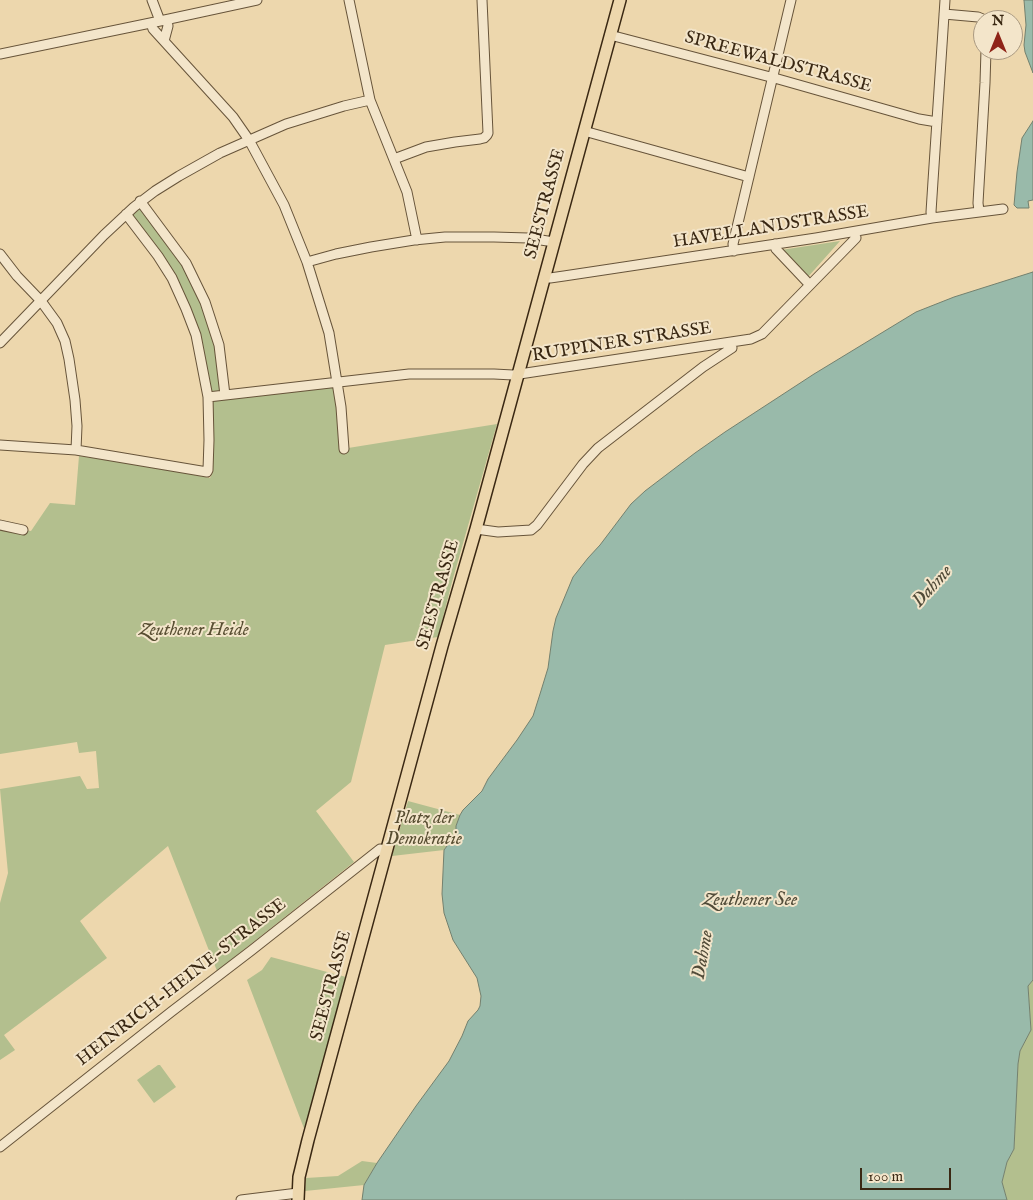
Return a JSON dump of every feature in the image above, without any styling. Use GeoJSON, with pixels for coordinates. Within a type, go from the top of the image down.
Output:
{"type":"FeatureCollection","features":[{"type":"Feature","properties":{"kind":"main road","name":"SEESTRASSE"},"geometry":{"type":"LineString","coordinates":[[298,1196],[300,1174],[387,850],[620,0]]}},
{"type":"Feature","properties":{"kind":"street"},"geometry":{"type":"LineString","coordinates":[[152,0],[159,22],[168,26],[164,41]]}},
{"type":"Feature","properties":{"kind":"street"},"geometry":{"type":"LineString","coordinates":[[0,54],[257,0]]}},
{"type":"Feature","properties":{"kind":"street"},"geometry":{"type":"LineString","coordinates":[[349,0],[370,100],[407,192],[416,240]]}},
{"type":"Feature","properties":{"kind":"street"},"geometry":{"type":"LineString","coordinates":[[394,159],[426,147],[480,140],[487,135],[482,0]]}},
{"type":"Feature","properties":{"kind":"street"},"geometry":{"type":"LineString","coordinates":[[734,251],[733,244],[791,0]]}},
{"type":"Feature","properties":{"kind":"street"},"geometry":{"type":"LineString","coordinates":[[932,218],[945,0]]}},
{"type":"Feature","properties":{"kind":"street"},"geometry":{"type":"LineString","coordinates":[[944,14],[973,17]]}},
{"type":"Feature","properties":{"kind":"street"},"geometry":{"type":"LineString","coordinates":[[159,22],[153,29],[233,117],[249,140],[284,205],[307,262],[328,330],[342,407],[344,449]]}},
{"type":"Feature","properties":{"kind":"street","name":"SPREEWALDSTRASSE"},"geometry":{"type":"LineString","coordinates":[[610,35],[919,119],[937,122]]}},
{"type":"Feature","properties":{"kind":"street"},"geometry":{"type":"LineString","coordinates":[[979,211],[986,60]]}},
{"type":"Feature","properties":{"kind":"street"},"geometry":{"type":"LineString","coordinates":[[0,343],[100,238],[140,201],[210,158],[249,140],[286,124],[321,112],[370,100]]}},
{"type":"Feature","properties":{"kind":"street"},"geometry":{"type":"LineString","coordinates":[[584,131],[749,177]]}},
{"type":"Feature","properties":{"kind":"street"},"geometry":{"type":"LineString","coordinates":[[140,201],[186,263],[202,296],[219,345],[225,395]]}},
{"type":"Feature","properties":{"kind":"street","name":"HAVELLANDSTRASSE"},"geometry":{"type":"LineString","coordinates":[[545,277],[553,278],[855,232],[932,218],[1003,209]]}},
{"type":"Feature","properties":{"kind":"street"},"geometry":{"type":"LineString","coordinates":[[0,445],[76,450],[207,472],[209,440],[208,397],[196,335],[172,278],[126,214]]}},
{"type":"Feature","properties":{"kind":"street","name":"RUPPINER STRASSE"},"geometry":{"type":"LineString","coordinates":[[208,397],[409,374],[518,375],[751,339],[762,334],[856,238],[855,232]]}},
{"type":"Feature","properties":{"kind":"street"},"geometry":{"type":"LineString","coordinates":[[307,262],[364,248],[416,240],[470,236],[528,238],[554,242]]}},
{"type":"Feature","properties":{"kind":"street"},"geometry":{"type":"LineString","coordinates":[[775,244],[776,249],[810,285]]}},
{"type":"Feature","properties":{"kind":"street"},"geometry":{"type":"LineString","coordinates":[[0,254],[17,276],[41,301],[57,323],[65,341],[75,400],[76,450]]}},
{"type":"Feature","properties":{"kind":"street"},"geometry":{"type":"LineString","coordinates":[[476,529],[498,532],[531,530],[598,448],[703,366],[732,348],[732,342]]}},
{"type":"Feature","properties":{"kind":"street"},"geometry":{"type":"LineString","coordinates":[[0,524],[23,530]]}},
{"type":"Feature","properties":{"kind":"street","name":"HEINRICH-HEINE-STRASSE"},"geometry":{"type":"LineString","coordinates":[[0,1147],[380,849],[387,850]]}},
{"type":"Feature","properties":{"kind":"street"},"geometry":{"type":"LineString","coordinates":[[241,1200],[298,1196]]}},
{"type":"Feature","properties":{"kind":"green space"},"geometry":{"type":"Polygon","coordinates":[[[141,206],[174,250],[200,297],[217,346],[222,392],[211,393],[193,322],[131,215],[141,206]]]}},
{"type":"Feature","properties":{"kind":"green space"},"geometry":{"type":"Polygon","coordinates":[[[840,241],[807,278],[781,250],[840,241]]]}},
{"type":"Feature","properties":{"kind":"green space","name":"Zeuthener Heide"},"geometry":{"type":"Polygon","coordinates":[[[336,387],[342,449],[497,424],[438,637],[385,645],[351,782],[316,811],[354,862],[217,971],[168,846],[80,921],[107,958],[4,1035],[15,1050],[0,1060],[0,903],[8,873],[0,789],[80,776],[87,789],[99,788],[96,751],[79,753],[77,742],[0,754],[0,526],[31,531],[50,503],[75,505],[79,456],[154,467],[210,478],[213,472],[213,401],[336,387]]]}},
{"type":"Feature","properties":{"kind":"green space","name":"Platz der Demokratie"},"geometry":{"type":"Polygon","coordinates":[[[408,801],[460,815],[456,826],[456,834],[444,850],[392,856],[408,801]]]}},
{"type":"Feature","properties":{"kind":"green space"},"geometry":{"type":"Polygon","coordinates":[[[271,957],[346,977],[305,1131],[247,980],[262,970],[271,957]]]}},
{"type":"Feature","properties":{"kind":"green space"},"geometry":{"type":"Polygon","coordinates":[[[1033,980],[1033,1200],[1007,1200],[1002,1182],[1007,1162],[1014,1149],[1018,1064],[1020,1051],[1031,1030],[1028,986],[1033,980]]]}},
{"type":"Feature","properties":{"kind":"green space"},"geometry":{"type":"Polygon","coordinates":[[[160,1065],[176,1087],[154,1103],[137,1080],[160,1065]]]}},
{"type":"Feature","properties":{"kind":"green space"},"geometry":{"type":"Polygon","coordinates":[[[362,1161],[377,1163],[364,1185],[305,1191],[306,1178],[338,1176],[362,1161]]]}},
{"type":"Feature","properties":{"kind":"water"},"geometry":{"type":"Polygon","coordinates":[[[1024,0],[1033,0],[1033,73],[1024,45],[1026,25],[1024,0]]]}},
{"type":"Feature","properties":{"kind":"water"},"geometry":{"type":"Polygon","coordinates":[[[1033,121],[1033,200],[1028,201],[1029,208],[1017,208],[1014,205],[1022,138],[1033,121]]]}},
{"type":"Feature","properties":{"kind":"water","name":"Zeuthener See"},"geometry":{"type":"Polygon","coordinates":[[[1033,272],[1033,980],[1028,986],[1031,1030],[1020,1051],[1018,1064],[1014,1149],[1007,1162],[1002,1182],[1007,1200],[362,1200],[364,1185],[377,1163],[449,1061],[468,1021],[480,1006],[481,996],[477,978],[453,940],[444,913],[442,894],[444,850],[456,834],[456,826],[463,810],[482,791],[488,779],[533,716],[548,668],[556,618],[573,577],[631,504],[645,491],[725,432],[814,374],[916,312],[954,297],[1033,272]]]}},
{"type":"Feature","properties":{"kind":"water label","name":"Dahme"},"geometry":{"type":"Point","coordinates":[933,587]}},
{"type":"Feature","properties":{"kind":"water label","name":"Dahme"},"geometry":{"type":"Point","coordinates":[704,955]}}]}
